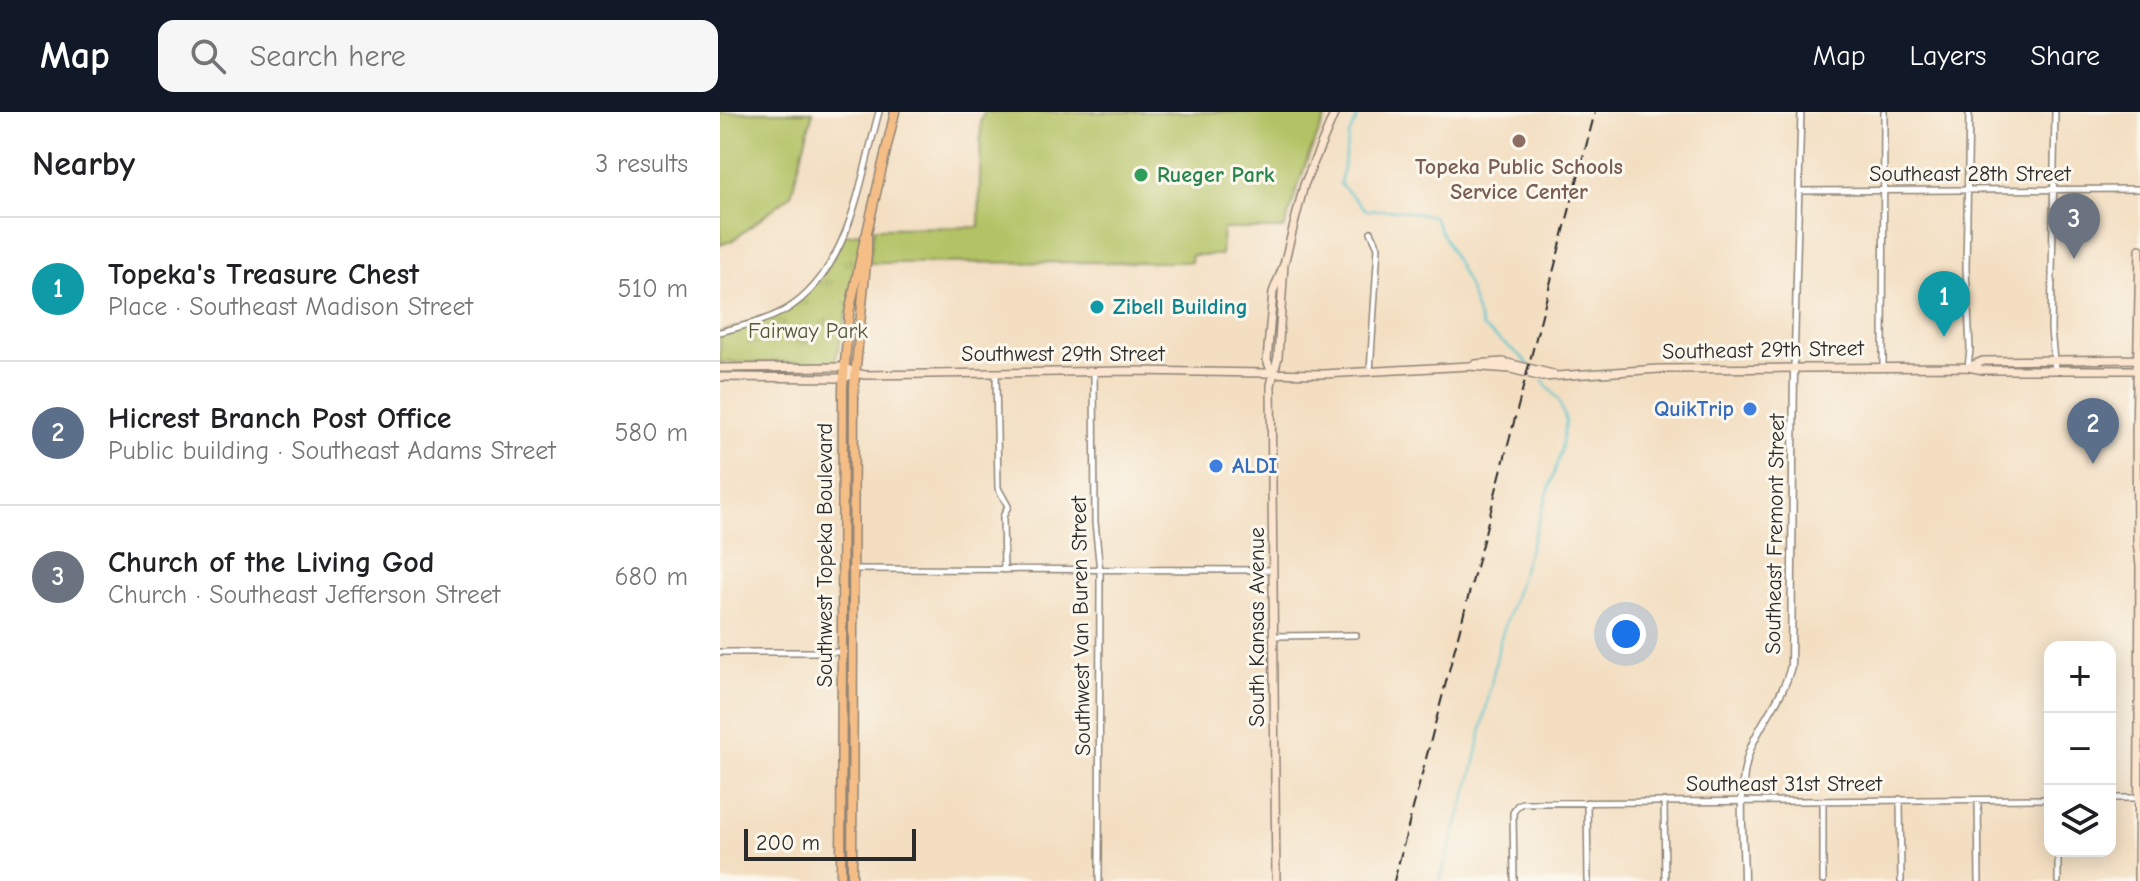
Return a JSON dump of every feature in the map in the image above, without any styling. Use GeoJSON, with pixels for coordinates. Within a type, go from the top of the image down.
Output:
{"type":"FeatureCollection","features":[{"type":"Feature","properties":{"kind":"main road","name":"Southwest Topeka Boulevard"},"geometry":{"type":"LineString","coordinates":[[841,881],[844,367],[850,304],[861,246],[895,112]]}},
{"type":"Feature","properties":{"kind":"main road","name":"South Kansas Avenue"},"geometry":{"type":"LineString","coordinates":[[1276,881],[1272,373],[1278,357],[1284,264],[1301,196],[1335,112]]}},
{"type":"Feature","properties":{"kind":"main road","name":"Southwest Topeka Boulevard"},"geometry":{"type":"LineString","coordinates":[[852,881],[855,373],[867,232]]}},
{"type":"Feature","properties":{"kind":"main road"},"geometry":{"type":"LineString","coordinates":[[2138,881],[2140,249]]}},
{"type":"Feature","properties":{"kind":"main road","name":"Southeast 29th Street"},"geometry":{"type":"LineString","coordinates":[[1968,367],[1983,361],[2138,359]]}},
{"type":"Feature","properties":{"kind":"main road","name":"Southeast 29th Street"},"geometry":{"type":"LineString","coordinates":[[1272,373],[1324,374],[1469,366],[1511,369],[1542,377],[1659,369],[1968,367],[1983,370],[2138,370]]}},
{"type":"Feature","properties":{"kind":"main road","name":"Southwest 29th Street"},"geometry":{"type":"LineString","coordinates":[[720,368],[844,367],[855,373]]}},
{"type":"Feature","properties":{"kind":"main road","name":"Southwest 29th Street"},"geometry":{"type":"LineString","coordinates":[[720,377],[844,378],[855,373],[1094,371],[1272,373]]}},
{"type":"Feature","properties":{"kind":"main road"},"geometry":{"type":"LineString","coordinates":[[841,803],[852,804]]}},
{"type":"Feature","properties":{"kind":"main road"},"geometry":{"type":"LineString","coordinates":[[842,856],[852,856]]}},
{"type":"Feature","properties":{"kind":"street"},"geometry":{"type":"LineString","coordinates":[[720,332],[760,322],[786,309],[802,297],[829,266],[845,235],[879,112]]}},
{"type":"Feature","properties":{"kind":"street"},"geometry":{"type":"LineString","coordinates":[[1794,368],[1801,112]]}},
{"type":"Feature","properties":{"kind":"street"},"geometry":{"type":"LineString","coordinates":[[1883,367],[1884,112]]}},
{"type":"Feature","properties":{"kind":"street"},"geometry":{"type":"LineString","coordinates":[[1968,367],[1969,112]]}},
{"type":"Feature","properties":{"kind":"street"},"geometry":{"type":"LineString","coordinates":[[2055,112],[2051,330],[2055,370]]}},
{"type":"Feature","properties":{"kind":"street","name":"Southeast 28th Street"},"geometry":{"type":"LineString","coordinates":[[1800,191],[2140,189]]}},
{"type":"Feature","properties":{"kind":"street"},"geometry":{"type":"LineString","coordinates":[[1370,371],[1378,247],[1371,232]]}},
{"type":"Feature","properties":{"kind":"street","name":"Southeast Fremont Street"},"geometry":{"type":"LineString","coordinates":[[1744,881],[1744,779],[1751,748],[1786,686],[1791,666],[1794,368]]}},
{"type":"Feature","properties":{"kind":"street","name":"Southwest Van Buren Street"},"geometry":{"type":"LineString","coordinates":[[1094,371],[1095,522],[1100,571],[1099,881]]}},
{"type":"Feature","properties":{"kind":"street"},"geometry":{"type":"LineString","coordinates":[[996,372],[998,488],[1008,506],[1003,517],[1004,570]]}},
{"type":"Feature","properties":{"kind":"street"},"geometry":{"type":"LineString","coordinates":[[843,569],[1274,570]]}},
{"type":"Feature","properties":{"kind":"street"},"geometry":{"type":"LineString","coordinates":[[1275,636],[1356,635]]}},
{"type":"Feature","properties":{"kind":"street"},"geometry":{"type":"LineString","coordinates":[[720,652],[853,652]]}},
{"type":"Feature","properties":{"kind":"street"},"geometry":{"type":"LineString","coordinates":[[2116,798],[2138,798]]}},
{"type":"Feature","properties":{"kind":"street"},"geometry":{"type":"LineString","coordinates":[[1900,799],[1901,881]]}},
{"type":"Feature","properties":{"kind":"street","name":"Southeast 31st Street"},"geometry":{"type":"LineString","coordinates":[[1514,881],[1513,813],[1519,804],[2044,799]]}},
{"type":"Feature","properties":{"kind":"street"},"geometry":{"type":"LineString","coordinates":[[1978,800],[1979,881]]}},
{"type":"Feature","properties":{"kind":"street"},"geometry":{"type":"LineString","coordinates":[[1664,801],[1665,881]]}},
{"type":"Feature","properties":{"kind":"street"},"geometry":{"type":"LineString","coordinates":[[1587,802],[1588,881]]}},
{"type":"Feature","properties":{"kind":"street"},"geometry":{"type":"LineString","coordinates":[[1823,802],[1823,881]]}},
{"type":"Feature","properties":{"kind":"street"},"geometry":{"type":"LineString","coordinates":[[2058,857],[2058,881]]}},
{"type":"Feature","properties":{"kind":"green space"},"geometry":{"type":"Polygon","coordinates":[[[720,112],[813,112],[791,195],[733,240],[720,245],[720,112]]]}},
{"type":"Feature","properties":{"kind":"green space","name":"Rueger Park"},"geometry":{"type":"Polygon","coordinates":[[[984,112],[1328,112],[1308,157],[1284,229],[1223,229],[1221,255],[1192,255],[1191,262],[869,263],[874,228],[979,227],[981,119],[984,112]]]}},
{"type":"Feature","properties":{"kind":"green space","name":"Fairway Park"},"geometry":{"type":"Polygon","coordinates":[[[867,232],[835,362],[720,363],[720,332],[763,318],[796,300],[822,274],[845,235],[867,232]]]}},
{"type":"Feature","properties":{"kind":"waterway"},"geometry":{"type":"LineString","coordinates":[[1360,112],[1349,135],[1340,184],[1366,210],[1396,210],[1433,216],[1467,283],[1482,327],[1530,366]]}},
{"type":"Feature","properties":{"kind":"waterway"},"geometry":{"type":"LineString","coordinates":[[1440,881],[1474,767],[1500,641],[1560,455],[1566,421],[1558,399],[1542,380]]}},
{"type":"Feature","properties":{"kind":"railway"},"geometry":{"type":"LineString","coordinates":[[1394,881],[1595,112]]}},
{"type":"Feature","properties":{"kind":"place","name":"Topeka Public Schools Service Center"},"geometry":{"type":"Point","coordinates":[1519,141]}},
{"type":"Feature","properties":{"kind":"place","name":"Rueger Park"},"geometry":{"type":"Point","coordinates":[1141,175]}},
{"type":"Feature","properties":{"kind":"place","name":"Church of the Living God"},"geometry":{"type":"Point","coordinates":[2074,259]}},
{"type":"Feature","properties":{"kind":"place","name":"Zibell Building"},"geometry":{"type":"Point","coordinates":[1097,307]}},
{"type":"Feature","properties":{"kind":"place","name":"Topeka's Treasure Chest"},"geometry":{"type":"Point","coordinates":[1944,337]}},
{"type":"Feature","properties":{"kind":"place","name":"QuikTrip"},"geometry":{"type":"Point","coordinates":[1750,409]}},
{"type":"Feature","properties":{"kind":"place","name":"Hicrest Branch Post Office"},"geometry":{"type":"Point","coordinates":[2093,464]}},
{"type":"Feature","properties":{"kind":"place","name":"ALDI"},"geometry":{"type":"Point","coordinates":[1216,466]}}]}
